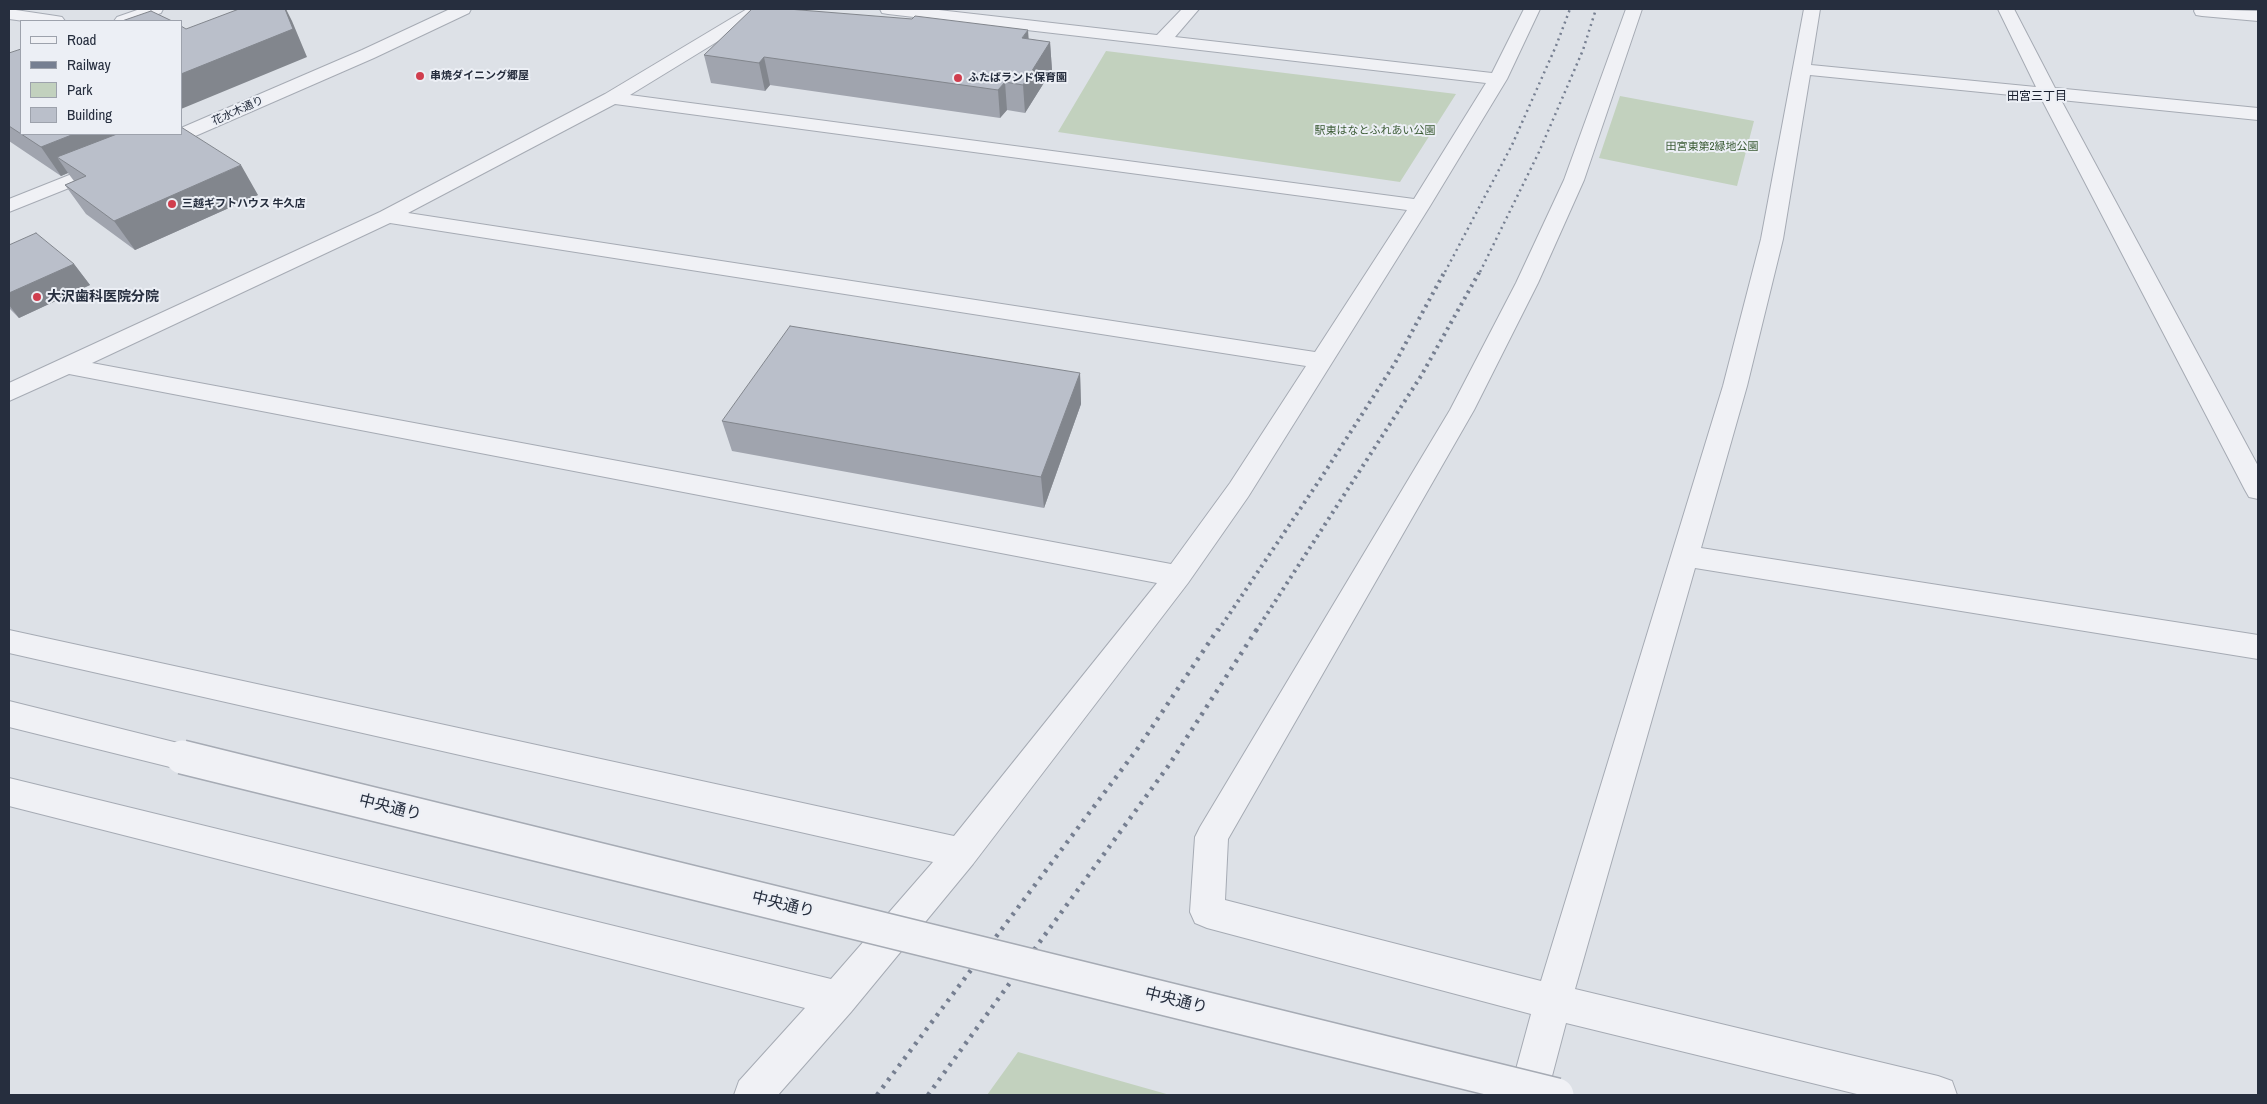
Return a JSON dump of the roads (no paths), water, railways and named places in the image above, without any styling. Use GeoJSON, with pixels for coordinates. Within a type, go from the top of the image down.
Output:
{"type":"FeatureCollection","features":[{"type":"Feature","properties":{"kind":"street"},"geometry":{"type":"LineString","coordinates":[[126,20],[154,9]]}},
{"type":"Feature","properties":{"kind":"street","name":"花水木通り"},"geometry":{"type":"LineString","coordinates":[[182,134],[368,54],[463,9]]}},
{"type":"Feature","properties":{"kind":"street"},"geometry":{"type":"LineString","coordinates":[[9,393],[387,216],[612,98],[758,9]]}},
{"type":"Feature","properties":{"kind":"street"},"geometry":{"type":"LineString","coordinates":[[888,9],[965,13],[1161,41],[1498,79]]}},
{"type":"Feature","properties":{"kind":"street"},"geometry":{"type":"LineString","coordinates":[[1161,41],[1191,9]]}},
{"type":"Feature","properties":{"kind":"street"},"geometry":{"type":"LineString","coordinates":[[753,1095],[838,1000],[961,853],[1178,576],[1239,490],[1420,206],[1498,79],[1532,9]]}},
{"type":"Feature","properties":{"kind":"street"},"geometry":{"type":"LineString","coordinates":[[1634,9],[1574,180],[1510,316],[1462,410],[1212,837],[1207,912],[1553,1002],[1938,1095]]}},
{"type":"Feature","properties":{"kind":"street"},"geometry":{"type":"LineString","coordinates":[[1528,1095],[1553,1002],[1735,386],[1764,274],[1780,199],[1812,9]]}},
{"type":"Feature","properties":{"kind":"street"},"geometry":{"type":"LineString","coordinates":[[2006,9],[2048,93],[2258,490]]}},
{"type":"Feature","properties":{"kind":"street"},"geometry":{"type":"LineString","coordinates":[[2202,11],[2258,16]]}},
{"type":"Feature","properties":{"kind":"street"},"geometry":{"type":"LineString","coordinates":[[9,14],[49,20]]}},
{"type":"Feature","properties":{"kind":"street"},"geometry":{"type":"LineString","coordinates":[[1802,69],[2258,114]]}},
{"type":"Feature","properties":{"kind":"street"},"geometry":{"type":"LineString","coordinates":[[612,98],[1420,206]]}},
{"type":"Feature","properties":{"kind":"street","name":"花水木通り"},"geometry":{"type":"LineString","coordinates":[[9,206],[180,135]]}},
{"type":"Feature","properties":{"kind":"street"},"geometry":{"type":"LineString","coordinates":[[387,216],[1322,361]]}},
{"type":"Feature","properties":{"kind":"street"},"geometry":{"type":"LineString","coordinates":[[65,366],[1178,576]]}},
{"type":"Feature","properties":{"kind":"street"},"geometry":{"type":"LineString","coordinates":[[1684,556],[2258,647]]}},
{"type":"Feature","properties":{"kind":"street"},"geometry":{"type":"LineString","coordinates":[[9,642],[961,853]]}},
{"type":"Feature","properties":{"kind":"street","name":"中央通り"},"geometry":{"type":"LineString","coordinates":[[9,714],[1557,1095]]}},
{"type":"Feature","properties":{"kind":"street"},"geometry":{"type":"LineString","coordinates":[[9,792],[838,1000]]}},
{"type":"Feature","properties":{"kind":"railway"},"geometry":{"type":"LineString","coordinates":[[1445,272],[1512,145],[1556,46],[1570,9]]}},
{"type":"Feature","properties":{"kind":"railway"},"geometry":{"type":"LineString","coordinates":[[1480,272],[1539,152],[1583,50],[1596,9]]}},
{"type":"Feature","properties":{"kind":"railway"},"geometry":{"type":"LineString","coordinates":[[1218,631],[1323,475],[1395,363],[1445,271]]}},
{"type":"Feature","properties":{"kind":"railway"},"geometry":{"type":"LineString","coordinates":[[1256,631],[1421,376],[1480,271]]}},
{"type":"Feature","properties":{"kind":"railway"},"geometry":{"type":"LineString","coordinates":[[877,1095],[1138,748],[1218,629]]}},
{"type":"Feature","properties":{"kind":"railway"},"geometry":{"type":"LineString","coordinates":[[928,1095],[1169,765],[1257,629]]}},
{"type":"Feature","properties":{"kind":"place","name":"串焼ダイニング郷屋"},"geometry":{"type":"Point","coordinates":[420,76]}},
{"type":"Feature","properties":{"kind":"place","name":"ふたばランド保育園"},"geometry":{"type":"Point","coordinates":[958,78]}},
{"type":"Feature","properties":{"kind":"place","name":"三越ギフトハウス 牛久店"},"geometry":{"type":"Point","coordinates":[172,204]}},
{"type":"Feature","properties":{"kind":"place","name":"大沢歯科医院分院"},"geometry":{"type":"Point","coordinates":[37,297]}},
{"type":"Feature","properties":{"kind":"district","name":"田宮三丁目"},"geometry":{"type":"Point","coordinates":[2037,97]}},
{"type":"Feature","properties":{"kind":"park label","name":"駅東はなとふれあい公園"},"geometry":{"type":"Point","coordinates":[1375,131]}},
{"type":"Feature","properties":{"kind":"park label","name":"田宮東第2緑地公園"},"geometry":{"type":"Point","coordinates":[1712,147]}}]}
